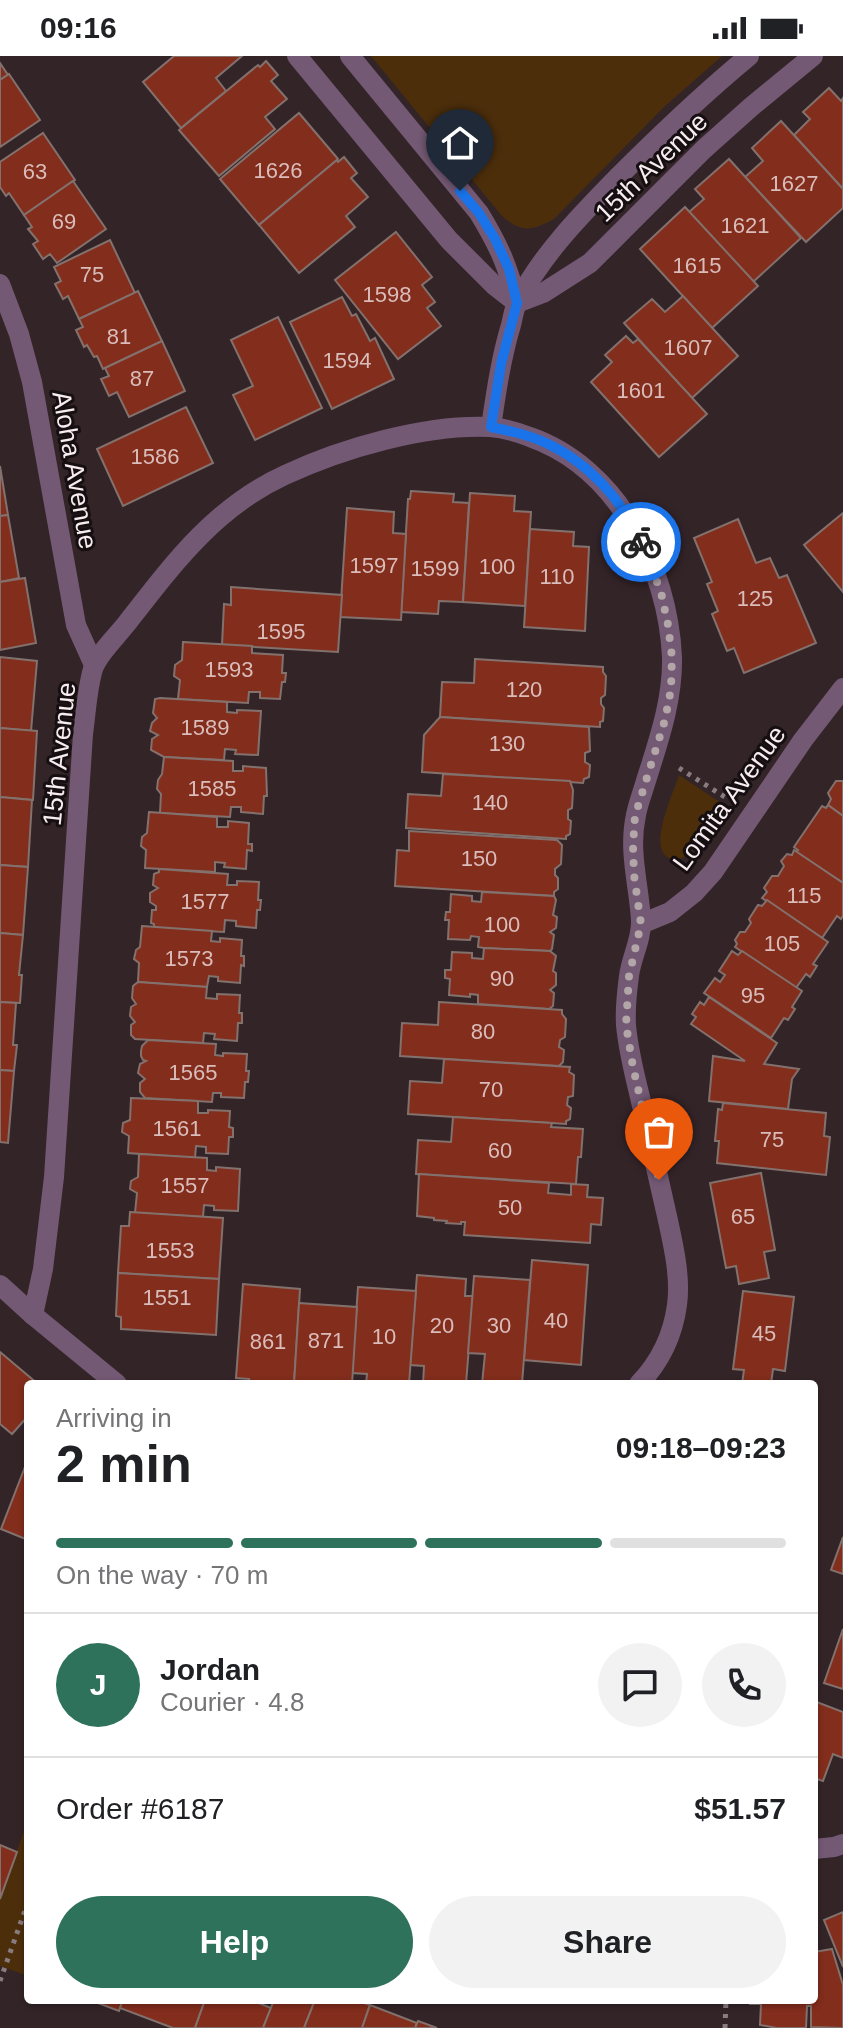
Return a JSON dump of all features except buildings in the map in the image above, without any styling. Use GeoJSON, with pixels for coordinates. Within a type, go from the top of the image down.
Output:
{"type":"FeatureCollection","features":[{"type":"Feature","properties":{"kind":"street"},"geometry":{"type":"LineString","coordinates":[[297,56],[449,240],[494,285],[517,303]]}},
{"type":"Feature","properties":{"kind":"street"},"geometry":{"type":"LineString","coordinates":[[350,56],[479,213],[509,269],[517,303]]}},
{"type":"Feature","properties":{"kind":"street","name":"15th Avenue"},"geometry":{"type":"LineString","coordinates":[[33,1315],[43,1269],[54,1177],[83,734],[94,665],[187,548],[216,520],[258,490],[316,462],[367,446],[435,431],[491,427],[501,364],[517,303],[557,242],[676,120],[749,56]]}},
{"type":"Feature","properties":{"kind":"street","name":"15th Avenue"},"geometry":{"type":"LineString","coordinates":[[517,303],[543,293],[590,263],[704,149],[813,56]]}},
{"type":"Feature","properties":{"kind":"street","name":"Aloha Avenue"},"geometry":{"type":"LineString","coordinates":[[0,284],[19,334],[32,382],[76,625],[94,665]]}},
{"type":"Feature","properties":{"kind":"street"},"geometry":{"type":"LineString","coordinates":[[491,427],[547,443],[574,459],[598,480],[620,505],[638,534],[661,592],[668,625],[672,657],[671,689],[665,720],[635,816],[634,875],[641,924],[629,976],[626,1025],[672,1238],[678,1300],[673,1328],[663,1353],[642,1380]]}},
{"type":"Feature","properties":{"kind":"street","name":"Lomita Avenue"},"geometry":{"type":"LineString","coordinates":[[641,924],[670,912],[694,893],[713,872],[803,740],[843,688]]}},
{"type":"Feature","properties":{"kind":"street"},"geometry":{"type":"LineString","coordinates":[[0,1285],[112,1380]]}},
{"type":"Feature","properties":{"kind":"street"},"geometry":{"type":"LineString","coordinates":[[818,1849],[843,1844]]}},
{"type":"Feature","properties":{"kind":"path"},"geometry":{"type":"LineString","coordinates":[[655,752],[751,814]]}},
{"type":"Feature","properties":{"kind":"path"},"geometry":{"type":"LineString","coordinates":[[0,1981],[24,1913]]}},
{"type":"Feature","properties":{"kind":"path"},"geometry":{"type":"LineString","coordinates":[[725,2028],[726,2004]]}},
{"type":"Feature","properties":{"kind":"shaded area"},"geometry":{"type":"Polygon","coordinates":[[[371,56],[722,56],[664,107],[554,219],[539,226],[521,228],[502,216],[371,56]]]}},
{"type":"Feature","properties":{"kind":"shaded area"},"geometry":{"type":"Polygon","coordinates":[[[679,775],[724,805],[692,851],[676,859],[669,858],[663,852],[661,831],[679,775]]]}},
{"type":"Feature","properties":{"kind":"shaded area"},"geometry":{"type":"Polygon","coordinates":[[[24,1831],[24,1975],[0,1966],[0,1898],[24,1831]]]}},
{"type":"Feature","properties":{"kind":"way so far"},"geometry":{"type":"LineString","coordinates":[[641,542],[661,592],[672,657],[671,689],[665,720],[635,816],[634,875],[641,924],[629,976],[626,1025],[659,1180]]}},
{"type":"Feature","properties":{"kind":"route"},"geometry":{"type":"LineString","coordinates":[[460,191],[495,239],[509,269],[517,303],[507,335],[491,427],[547,443],[574,459],[620,505],[641,542]]}}]}
